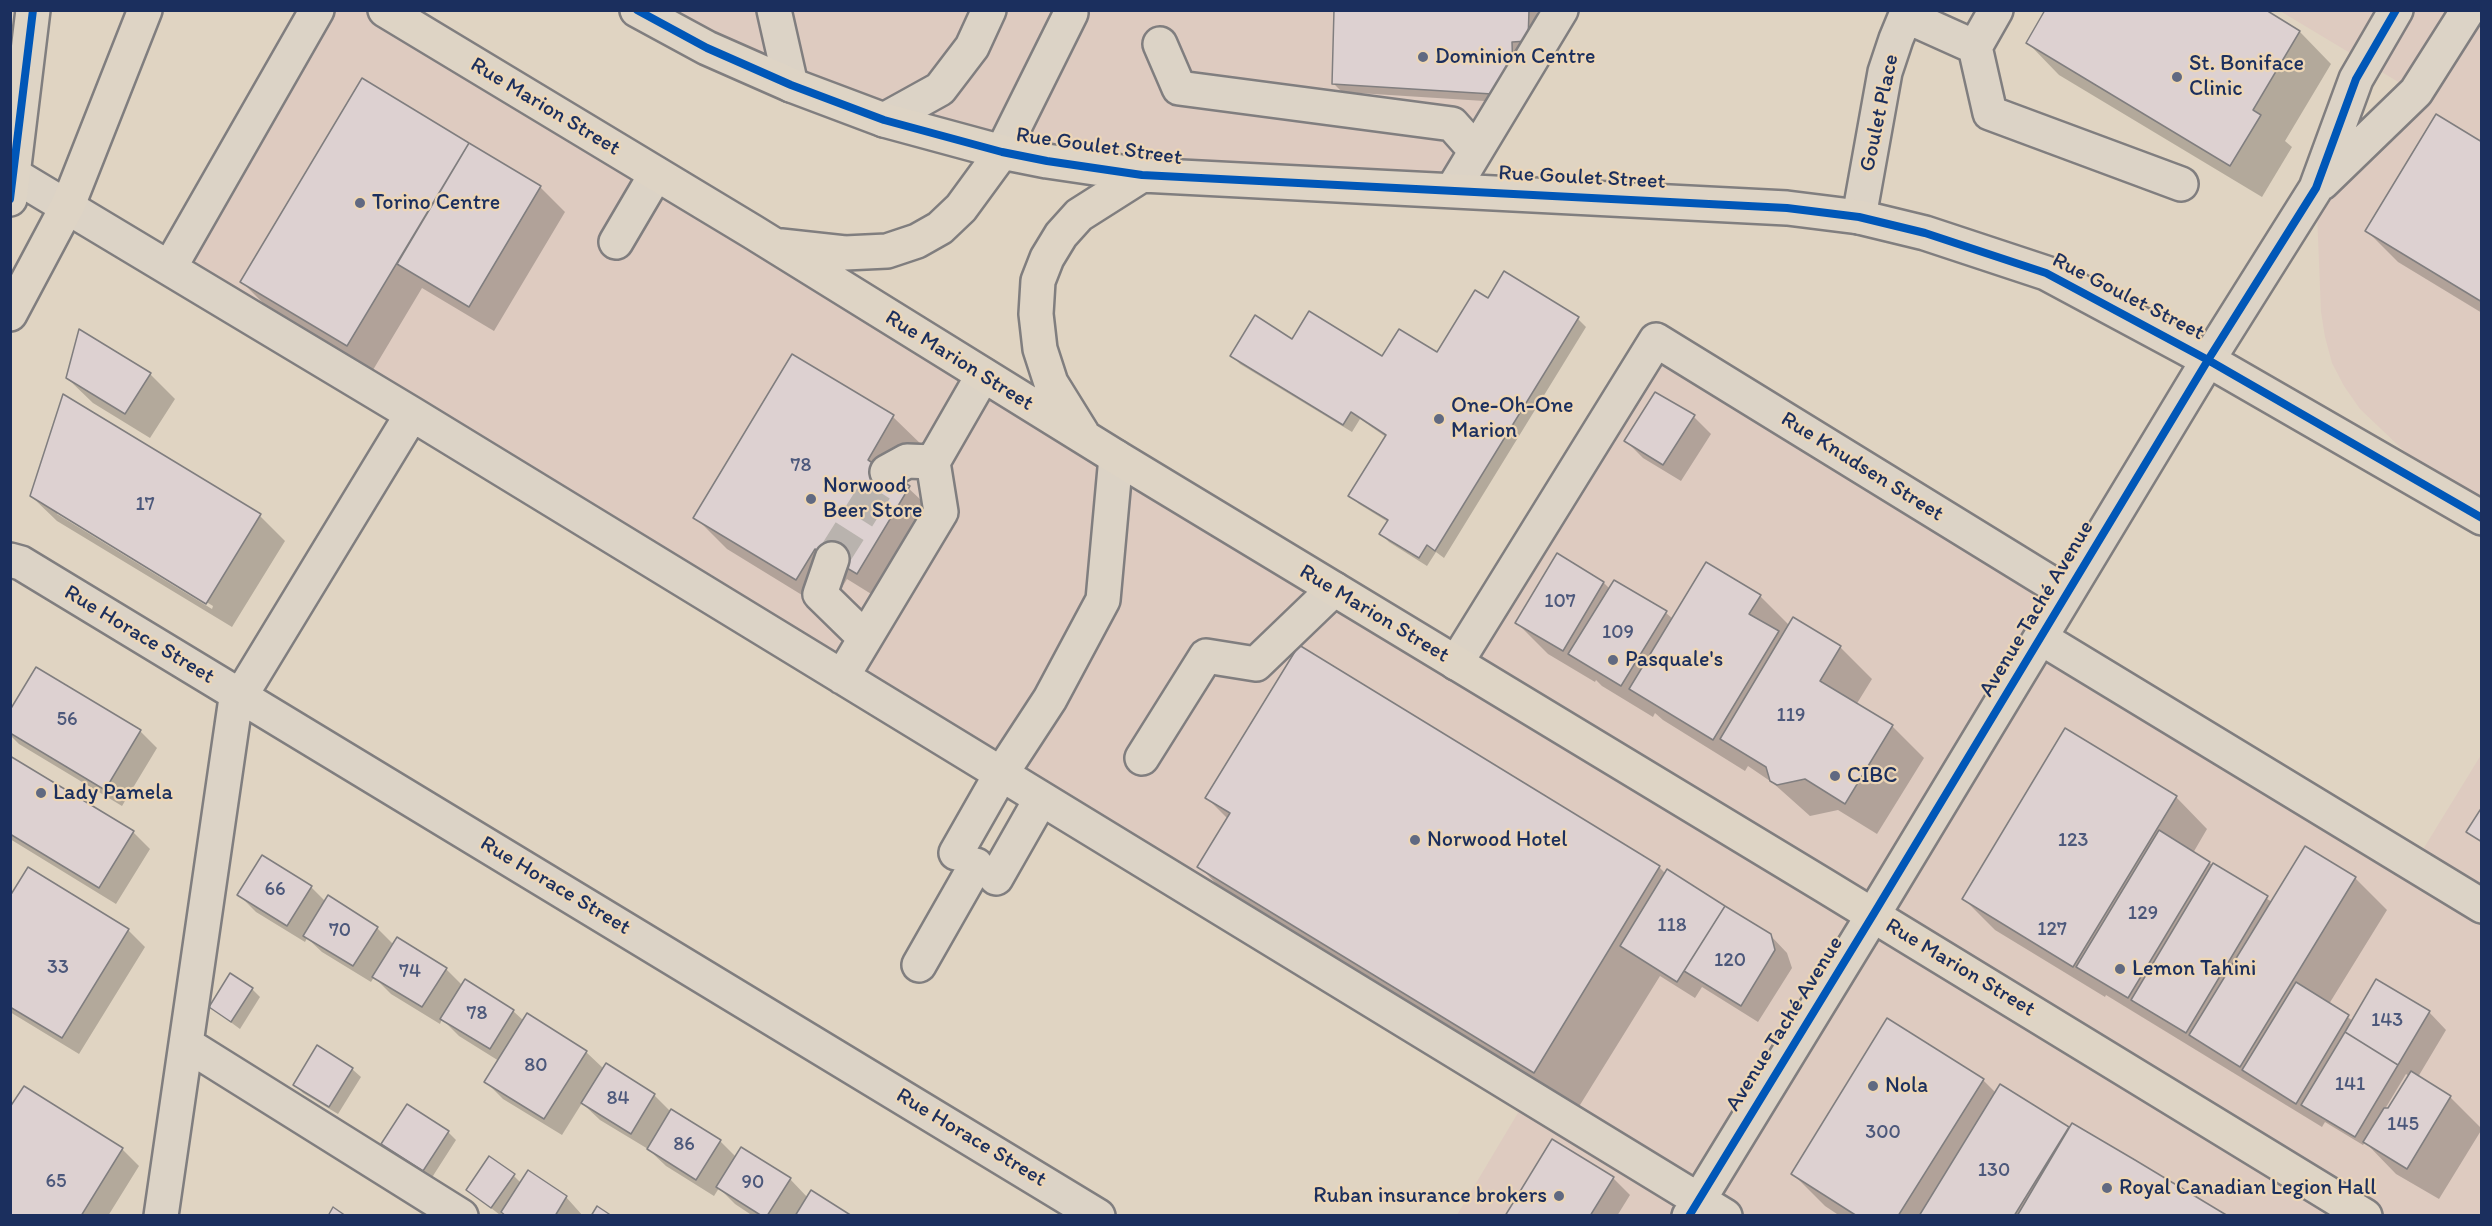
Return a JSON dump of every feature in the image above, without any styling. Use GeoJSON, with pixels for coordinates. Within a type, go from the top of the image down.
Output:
{"type":"FeatureCollection","features":[{"type":"Feature","properties":{"kind":"main road"},"geometry":{"type":"LineString","coordinates":[[12,182],[33,10]]}},
{"type":"Feature","properties":{"kind":"main road"},"geometry":{"type":"LineString","coordinates":[[10,314],[68,205],[145,10]]}},
{"type":"Feature","properties":{"kind":"main road","name":"Rue Marion Street"},"geometry":{"type":"LineString","coordinates":[[385,10],[774,245],[1116,458],[1873,915],[2364,1215]]}},
{"type":"Feature","properties":{"kind":"main road","name":"Rue Goulet Street"},"geometry":{"type":"LineString","coordinates":[[637,10],[707,48],[791,85],[884,120],[1002,152],[1142,175],[1753,206],[1859,217],[1925,233],[2046,273],[2208,360],[2481,518]]}},
{"type":"Feature","properties":{"kind":"main road"},"geometry":{"type":"LineString","coordinates":[[774,245],[844,253],[887,251],[917,241],[940,228],[961,208],[1002,152]]}},
{"type":"Feature","properties":{"kind":"main road"},"geometry":{"type":"LineString","coordinates":[[1085,439],[1051,383],[1040,349],[1036,314],[1038,281],[1047,258],[1060,235],[1079,214],[1142,175]]}},
{"type":"Feature","properties":{"kind":"street"},"geometry":{"type":"LineString","coordinates":[[170,267],[318,10]]}},
{"type":"Feature","properties":{"kind":"street"},"geometry":{"type":"LineString","coordinates":[[774,10],[791,85]]}},
{"type":"Feature","properties":{"kind":"street"},"geometry":{"type":"LineString","coordinates":[[884,120],[940,89],[972,46],[989,10]]}},
{"type":"Feature","properties":{"kind":"street"},"geometry":{"type":"LineString","coordinates":[[1453,189],[1561,10]]}},
{"type":"Feature","properties":{"kind":"street"},"geometry":{"type":"LineString","coordinates":[[1996,10],[1975,47],[1990,113],[2181,184]]}},
{"type":"Feature","properties":{"kind":"street","name":"Avenue Taché Avenue"},"geometry":{"type":"LineString","coordinates":[[1704,1210],[1873,915],[2208,360],[2316,188],[2356,80],[2397,10]]}},
{"type":"Feature","properties":{"kind":"street","name":"Avenue Taché Avenue"},"geometry":{"type":"LineString","coordinates":[[2316,188],[2416,92],[2468,10]]}},
{"type":"Feature","properties":{"kind":"street"},"geometry":{"type":"LineString","coordinates":[[1002,152],[1071,13]]}},
{"type":"Feature","properties":{"kind":"street"},"geometry":{"type":"LineString","coordinates":[[1907,13],[1975,47]]}},
{"type":"Feature","properties":{"kind":"street","name":"Goulet Place"},"geometry":{"type":"LineString","coordinates":[[1859,217],[1885,72],[1907,13]]}},
{"type":"Feature","properties":{"kind":"street"},"geometry":{"type":"LineString","coordinates":[[1160,44],[1179,88],[1452,124],[1476,151]]}},
{"type":"Feature","properties":{"kind":"street"},"geometry":{"type":"LineString","coordinates":[[616,242],[656,174]]}},
{"type":"Feature","properties":{"kind":"street"},"geometry":{"type":"LineString","coordinates":[[12,182],[68,205],[1041,798],[1704,1210]]}},
{"type":"Feature","properties":{"kind":"street","name":"Rue Knudsen Street"},"geometry":{"type":"LineString","coordinates":[[1456,663],[1656,340],[2067,593]]}},
{"type":"Feature","properties":{"kind":"street"},"geometry":{"type":"LineString","coordinates":[[842,677],[941,512],[933,462],[983,375]]}},
{"type":"Feature","properties":{"kind":"street"},"geometry":{"type":"LineString","coordinates":[[161,1215],[235,705],[411,414]]}},
{"type":"Feature","properties":{"kind":"street"},"geometry":{"type":"LineString","coordinates":[[976,866],[1001,774],[1050,699],[1104,600],[1116,458]]}},
{"type":"Feature","properties":{"kind":"street"},"geometry":{"type":"LineString","coordinates":[[887,472],[907,461],[933,462]]}},
{"type":"Feature","properties":{"kind":"street"},"geometry":{"type":"LineString","coordinates":[[832,559],[820,594],[865,638]]}},
{"type":"Feature","properties":{"kind":"street","name":"Rue Horace Street"},"geometry":{"type":"LineString","coordinates":[[10,560],[21,563],[1098,1215]]}},
{"type":"Feature","properties":{"kind":"street"},"geometry":{"type":"LineString","coordinates":[[1142,758],[1206,656],[1256,664],[1334,589]]}},
{"type":"Feature","properties":{"kind":"street"},"geometry":{"type":"LineString","coordinates":[[2041,638],[2481,906]]}},
{"type":"Feature","properties":{"kind":"street"},"geometry":{"type":"LineString","coordinates":[[919,965],[976,866],[1041,798]]}},
{"type":"Feature","properties":{"kind":"street"},"geometry":{"type":"LineString","coordinates":[[186,1044],[460,1215]]}},
{"type":"Feature","properties":{"kind":"shaded area"},"geometry":{"type":"Polygon","coordinates":[[[317,11],[385,11],[1457,662],[1656,340],[2067,593],[2041,637],[2414,864],[2481,755],[2481,1215],[1457,1215],[1528,1096],[170,267],[317,11]]]}},
{"type":"Feature","properties":{"kind":"shaded area"},"geometry":{"type":"Polygon","coordinates":[[[637,11],[1557,11],[1453,189],[1002,152],[637,11]]]}},
{"type":"Feature","properties":{"kind":"shaded area"},"geometry":{"type":"Polygon","coordinates":[[[2280,11],[2481,11],[2481,518],[2462,506],[2360,409],[2332,363],[2321,312],[2316,188],[2415,92],[2280,11]]]}},
{"type":"Feature","properties":{"kind":"building","name":"Dominion Centre"},"geometry":{"type":"Polygon","coordinates":[[[1334,10],[1529,10],[1528,41],[1512,42],[1513,72],[1492,94],[1332,84],[1334,10]]]}},
{"type":"Feature","properties":{"kind":"building","name":"St. Boniface Clinic"},"geometry":{"type":"Polygon","coordinates":[[[2045,10],[2266,10],[2300,31],[2253,110],[2261,115],[2230,166],[2026,43],[2045,10]]]}},
{"type":"Feature","properties":{"kind":"building","name":"Torino Centre"},"geometry":{"type":"Polygon","coordinates":[[[362,78],[469,143],[347,346],[240,282],[362,78]]]}},
{"type":"Feature","properties":{"kind":"building"},"geometry":{"type":"Polygon","coordinates":[[[2436,114],[2482,142],[2482,302],[2365,231],[2436,114]]]}},
{"type":"Feature","properties":{"kind":"building"},"geometry":{"type":"Polygon","coordinates":[[[469,143],[541,186],[469,307],[397,264],[469,143]]]}},
{"type":"Feature","properties":{"kind":"building","name":"One-Oh-One Marion"},"geometry":{"type":"Polygon","coordinates":[[[1504,271],[1579,317],[1435,551],[1427,545],[1419,558],[1379,534],[1388,520],[1348,496],[1386,435],[1351,412],[1343,425],[1230,356],[1255,315],[1292,339],[1309,311],[1382,356],[1399,329],[1437,352],[1475,290],[1488,298],[1504,271]]]}},
{"type":"Feature","properties":{"kind":"building"},"geometry":{"type":"Polygon","coordinates":[[[79,329],[151,373],[125,414],[66,378],[79,329]]]}},
{"type":"Feature","properties":{"kind":"building"},"geometry":{"type":"Polygon","coordinates":[[[792,354],[894,415],[868,460],[910,486],[857,574],[815,549],[796,580],[693,518],[792,354]]]}},
{"type":"Feature","properties":{"kind":"building"},"geometry":{"type":"Polygon","coordinates":[[[1655,392],[1695,415],[1663,465],[1624,441],[1655,392]]]}},
{"type":"Feature","properties":{"kind":"building"},"geometry":{"type":"Polygon","coordinates":[[[63,394],[261,514],[206,604],[30,496],[63,394]]]}},
{"type":"Feature","properties":{"kind":"building"},"geometry":{"type":"Polygon","coordinates":[[[1557,553],[1604,582],[1563,651],[1515,623],[1557,553]]]}},
{"type":"Feature","properties":{"kind":"building"},"geometry":{"type":"Polygon","coordinates":[[[1706,562],[1761,595],[1749,614],[1779,631],[1713,740],[1629,689],[1706,562]]]}},
{"type":"Feature","properties":{"kind":"building"},"geometry":{"type":"Polygon","coordinates":[[[1614,580],[1667,611],[1621,686],[1568,654],[1614,580]]]}},
{"type":"Feature","properties":{"kind":"building"},"geometry":{"type":"Polygon","coordinates":[[[1793,617],[1841,646],[1820,681],[1893,725],[1845,804],[1805,779],[1777,785],[1770,781],[1766,767],[1720,739],[1793,617]]]}},
{"type":"Feature","properties":{"kind":"building","name":"Norwood Hotel"},"geometry":{"type":"Polygon","coordinates":[[[1299,645],[1660,866],[1534,1073],[1197,867],[1230,813],[1205,798],[1299,645]]]}},
{"type":"Feature","properties":{"kind":"building"},"geometry":{"type":"Polygon","coordinates":[[[36,667],[141,730],[105,790],[10,733],[10,710],[36,667]]]}},
{"type":"Feature","properties":{"kind":"building"},"geometry":{"type":"Polygon","coordinates":[[[2065,728],[2177,796],[2073,967],[1962,899],[2065,728]]]}},
{"type":"Feature","properties":{"kind":"building","name":"Lady Pamela"},"geometry":{"type":"Polygon","coordinates":[[[10,756],[134,831],[99,888],[10,834],[10,756]]]}},
{"type":"Feature","properties":{"kind":"building"},"geometry":{"type":"Polygon","coordinates":[[[2482,807],[2482,842],[2466,832],[2482,807]]]}},
{"type":"Feature","properties":{"kind":"building"},"geometry":{"type":"Polygon","coordinates":[[[2159,830],[2210,862],[2128,998],[2076,967],[2159,830]]]}},
{"type":"Feature","properties":{"kind":"building"},"geometry":{"type":"Polygon","coordinates":[[[2305,846],[2356,877],[2240,1067],[2189,1035],[2305,846]]]}},
{"type":"Feature","properties":{"kind":"building"},"geometry":{"type":"Polygon","coordinates":[[[262,855],[312,886],[287,926],[237,895],[262,855]]]}},
{"type":"Feature","properties":{"kind":"building"},"geometry":{"type":"Polygon","coordinates":[[[2213,863],[2268,896],[2186,1033],[2131,1000],[2213,863]]]}},
{"type":"Feature","properties":{"kind":"building"},"geometry":{"type":"Polygon","coordinates":[[[28,867],[129,929],[62,1038],[10,1007],[10,896],[28,867]]]}},
{"type":"Feature","properties":{"kind":"building"},"geometry":{"type":"Polygon","coordinates":[[[1667,869],[1725,906],[1677,982],[1620,946],[1667,869]]]}},
{"type":"Feature","properties":{"kind":"building"},"geometry":{"type":"Polygon","coordinates":[[[328,895],[378,927],[353,966],[303,936],[328,895]]]}},
{"type":"Feature","properties":{"kind":"building"},"geometry":{"type":"Polygon","coordinates":[[[1725,906],[1771,934],[1775,950],[1741,1006],[1684,971],[1725,906]]]}},
{"type":"Feature","properties":{"kind":"building"},"geometry":{"type":"Polygon","coordinates":[[[397,937],[447,968],[422,1007],[372,977],[397,937]]]}},
{"type":"Feature","properties":{"kind":"building"},"geometry":{"type":"Polygon","coordinates":[[[230,973],[253,988],[231,1022],[209,1007],[230,973]]]}},
{"type":"Feature","properties":{"kind":"building"},"geometry":{"type":"Polygon","coordinates":[[[465,979],[514,1010],[490,1049],[440,1019],[465,979]]]}},
{"type":"Feature","properties":{"kind":"building"},"geometry":{"type":"Polygon","coordinates":[[[2376,979],[2430,1011],[2398,1065],[2345,1032],[2376,979]]]}},
{"type":"Feature","properties":{"kind":"building"},"geometry":{"type":"Polygon","coordinates":[[[2296,982],[2349,1015],[2296,1104],[2242,1070],[2296,982]]]}},
{"type":"Feature","properties":{"kind":"building"},"geometry":{"type":"Polygon","coordinates":[[[527,1013],[587,1051],[544,1119],[484,1082],[527,1013]]]}},
{"type":"Feature","properties":{"kind":"building"},"geometry":{"type":"Polygon","coordinates":[[[1887,1018],[1984,1079],[1898,1216],[1857,1216],[1791,1174],[1887,1018]]]}},
{"type":"Feature","properties":{"kind":"building"},"geometry":{"type":"Polygon","coordinates":[[[2345,1032],[2398,1065],[2355,1137],[2301,1105],[2345,1032]]]}},
{"type":"Feature","properties":{"kind":"building"},"geometry":{"type":"Polygon","coordinates":[[[317,1045],[353,1068],[329,1107],[293,1085],[317,1045]]]}},
{"type":"Feature","properties":{"kind":"building"},"geometry":{"type":"Polygon","coordinates":[[[606,1063],[655,1094],[631,1134],[581,1103],[606,1063]]]}},
{"type":"Feature","properties":{"kind":"building"},"geometry":{"type":"Polygon","coordinates":[[[2411,1071],[2451,1096],[2407,1169],[2363,1142],[2411,1071]]]}},
{"type":"Feature","properties":{"kind":"building"},"geometry":{"type":"Polygon","coordinates":[[[2000,1084],[2069,1127],[2014,1216],[1919,1216],[2000,1084]]]}},
{"type":"Feature","properties":{"kind":"building"},"geometry":{"type":"Polygon","coordinates":[[[24,1086],[123,1148],[81,1216],[10,1216],[10,1107],[24,1086]]]}},
{"type":"Feature","properties":{"kind":"building"},"geometry":{"type":"Polygon","coordinates":[[[407,1104],[449,1131],[423,1171],[381,1144],[407,1104]]]}},
{"type":"Feature","properties":{"kind":"building"},"geometry":{"type":"Polygon","coordinates":[[[671,1109],[721,1140],[696,1180],[647,1149],[671,1109]]]}},
{"type":"Feature","properties":{"kind":"building","name":"Royal Canadian Legion Hall"},"geometry":{"type":"Polygon","coordinates":[[[2072,1123],[2135,1160],[2228,1216],[2017,1216],[2072,1123]]]}},
{"type":"Feature","properties":{"kind":"building","name":"Ruban insurance brokers"},"geometry":{"type":"Polygon","coordinates":[[[1552,1139],[1614,1177],[1590,1216],[1505,1216],[1552,1139]]]}},
{"type":"Feature","properties":{"kind":"building"},"geometry":{"type":"Polygon","coordinates":[[[741,1147],[791,1178],[767,1216],[762,1216],[716,1187],[741,1147]]]}},
{"type":"Feature","properties":{"kind":"building"},"geometry":{"type":"Polygon","coordinates":[[[489,1156],[515,1174],[491,1208],[466,1190],[489,1156]]]}},
{"type":"Feature","properties":{"kind":"building"},"geometry":{"type":"Polygon","coordinates":[[[528,1170],[567,1196],[555,1216],[506,1216],[501,1212],[528,1170]]]}},
{"type":"Feature","properties":{"kind":"building"},"geometry":{"type":"Polygon","coordinates":[[[811,1190],[852,1216],[795,1216],[811,1190]]]}},
{"type":"Feature","properties":{"kind":"building"},"geometry":{"type":"Polygon","coordinates":[[[597,1206],[612,1216],[591,1216],[597,1206]]]}},
{"type":"Feature","properties":{"kind":"building"},"geometry":{"type":"Polygon","coordinates":[[[333,1207],[346,1216],[328,1216],[333,1207]]]}},
{"type":"Feature","properties":{"kind":"tunnel"},"geometry":{"type":"LineString","coordinates":[[832,559],[887,472]]}},
{"type":"Feature","properties":{"kind":"cycle path"},"geometry":{"type":"LineString","coordinates":[[10,199],[33,10]]}},
{"type":"Feature","properties":{"kind":"cycle path"},"geometry":{"type":"LineString","coordinates":[[637,10],[707,48],[791,85],[884,120],[1002,152],[1047,161],[1142,175],[1787,208],[1859,217],[1925,233],[2046,273],[2208,360],[2482,518]]}},
{"type":"Feature","properties":{"kind":"cycle path"},"geometry":{"type":"LineString","coordinates":[[1689,1216],[2208,360],[2316,188],[2356,79],[2396,10]]}},
{"type":"Feature","properties":{"kind":"place","name":"Dominion Centre"},"geometry":{"type":"Point","coordinates":[1423,57]}},
{"type":"Feature","properties":{"kind":"place","name":"St. Boniface Clinic"},"geometry":{"type":"Point","coordinates":[2177,77]}},
{"type":"Feature","properties":{"kind":"place","name":"Torino Centre"},"geometry":{"type":"Point","coordinates":[360,203]}},
{"type":"Feature","properties":{"kind":"place","name":"One-Oh-One Marion"},"geometry":{"type":"Point","coordinates":[1439,419]}},
{"type":"Feature","properties":{"kind":"place","name":"Norwood Beer Store"},"geometry":{"type":"Point","coordinates":[811,499]}},
{"type":"Feature","properties":{"kind":"place","name":"Pasquale's"},"geometry":{"type":"Point","coordinates":[1613,660]}},
{"type":"Feature","properties":{"kind":"place","name":"CIBC"},"geometry":{"type":"Point","coordinates":[1835,776]}},
{"type":"Feature","properties":{"kind":"place","name":"Lady Pamela"},"geometry":{"type":"Point","coordinates":[41,793]}},
{"type":"Feature","properties":{"kind":"place","name":"Norwood Hotel"},"geometry":{"type":"Point","coordinates":[1415,840]}},
{"type":"Feature","properties":{"kind":"place","name":"Lemon Tahini"},"geometry":{"type":"Point","coordinates":[2120,969]}},
{"type":"Feature","properties":{"kind":"place","name":"Nola"},"geometry":{"type":"Point","coordinates":[1873,1086]}},
{"type":"Feature","properties":{"kind":"place","name":"Royal Canadian Legion Hall"},"geometry":{"type":"Point","coordinates":[2107,1188]}},
{"type":"Feature","properties":{"kind":"place","name":"Ruban insurance brokers"},"geometry":{"type":"Point","coordinates":[1559,1196]}}]}
